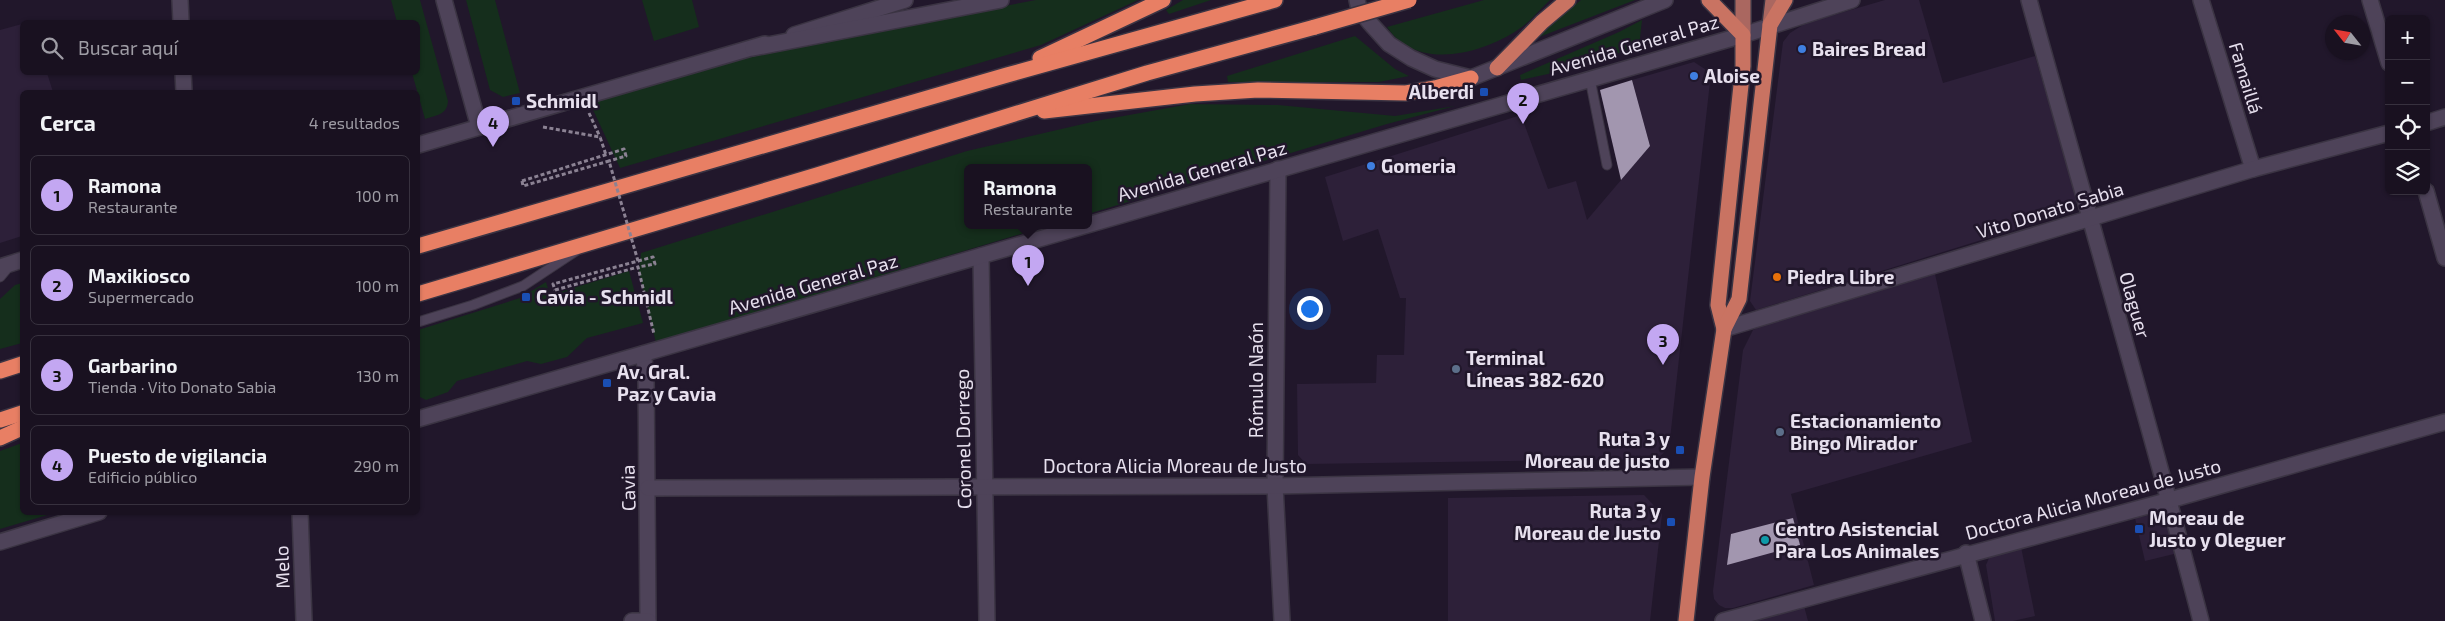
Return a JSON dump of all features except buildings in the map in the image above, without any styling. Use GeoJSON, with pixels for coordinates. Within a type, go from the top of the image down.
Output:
{"type":"FeatureCollection","features":[{"type":"Feature","properties":{"kind":"highway"},"geometry":{"type":"LineString","coordinates":[[1007,74],[1163,0]]}},
{"type":"Feature","properties":{"kind":"highway"},"geometry":{"type":"LineString","coordinates":[[420,245],[1007,74],[1275,0]]}},
{"type":"Feature","properties":{"kind":"highway"},"geometry":{"type":"LineString","coordinates":[[420,293],[808,178],[1005,115],[1147,73],[1409,0]]}},
{"type":"Feature","properties":{"kind":"highway"},"geometry":{"type":"LineString","coordinates":[[1498,68],[1542,22],[1568,0]]}},
{"type":"Feature","properties":{"kind":"highway"},"geometry":{"type":"LineString","coordinates":[[1709,0],[1743,35],[1743,66],[1718,305],[1724,329]]}},
{"type":"Feature","properties":{"kind":"highway"},"geometry":{"type":"LineString","coordinates":[[1686,621],[1702,477],[1724,329],[1739,299],[1770,25],[1785,0]]}},
{"type":"Feature","properties":{"kind":"highway"},"geometry":{"type":"LineString","coordinates":[[1005,115],[1222,92],[1258,90],[1406,93],[1435,88],[1471,78]]}},
{"type":"Feature","properties":{"kind":"highway"},"geometry":{"type":"LineString","coordinates":[[0,363],[20,358]]}},
{"type":"Feature","properties":{"kind":"highway"},"geometry":{"type":"LineString","coordinates":[[0,370],[20,365]]}},
{"type":"Feature","properties":{"kind":"highway"},"geometry":{"type":"LineString","coordinates":[[0,420],[20,414]]}},
{"type":"Feature","properties":{"kind":"highway"},"geometry":{"type":"LineString","coordinates":[[0,438],[20,429]]}},
{"type":"Feature","properties":{"kind":"main road"},"geometry":{"type":"LineString","coordinates":[[1743,0],[1743,35]]}},
{"type":"Feature","properties":{"kind":"main road"},"geometry":{"type":"LineString","coordinates":[[1770,25],[1773,0]]}},
{"type":"Feature","properties":{"kind":"street"},"geometry":{"type":"LineString","coordinates":[[180,0],[181,20]]}},
{"type":"Feature","properties":{"kind":"street"},"geometry":{"type":"LineString","coordinates":[[444,0],[478,128]]}},
{"type":"Feature","properties":{"kind":"street"},"geometry":{"type":"LineString","coordinates":[[420,144],[753,48],[905,0]]}},
{"type":"Feature","properties":{"kind":"street"},"geometry":{"type":"LineString","coordinates":[[753,48],[1000,0]]}},
{"type":"Feature","properties":{"kind":"street"},"geometry":{"type":"LineString","coordinates":[[1357,0],[1359,9],[1389,44],[1411,58],[1435,69],[1471,78],[1665,0]]}},
{"type":"Feature","properties":{"kind":"street","name":"Avenida General Paz"},"geometry":{"type":"LineString","coordinates":[[1092,224],[1743,35],[1852,0]]}},
{"type":"Feature","properties":{"kind":"street","name":"Olaguer"},"geometry":{"type":"LineString","coordinates":[[2029,0],[2089,219],[2170,500],[2201,621]]}},
{"type":"Feature","properties":{"kind":"street","name":"Famaillá"},"geometry":{"type":"LineString","coordinates":[[2201,0],[2253,169]]}},
{"type":"Feature","properties":{"kind":"street"},"geometry":{"type":"LineString","coordinates":[[2370,0],[2388,60]]}},
{"type":"Feature","properties":{"kind":"street"},"geometry":{"type":"LineString","coordinates":[[183,75],[184,90]]}},
{"type":"Feature","properties":{"kind":"street"},"geometry":{"type":"LineString","coordinates":[[2430,122],[2445,118]]}},
{"type":"Feature","properties":{"kind":"street","name":"Vito Donato Sabia"},"geometry":{"type":"LineString","coordinates":[[1724,329],[2253,169],[2385,134]]}},
{"type":"Feature","properties":{"kind":"street","name":"Rómulo Naón"},"geometry":{"type":"LineString","coordinates":[[1278,170],[1275,486],[1282,621]]}},
{"type":"Feature","properties":{"kind":"street"},"geometry":{"type":"LineString","coordinates":[[2427,195],[2445,258]]}},
{"type":"Feature","properties":{"kind":"street","name":"Avenida General Paz"},"geometry":{"type":"LineString","coordinates":[[420,418],[1074,229]]}},
{"type":"Feature","properties":{"kind":"street","name":"Coronel Dorrego"},"geometry":{"type":"LineString","coordinates":[[981,256],[983,488],[987,621]]}},
{"type":"Feature","properties":{"kind":"street","name":"Cavia"},"geometry":{"type":"LineString","coordinates":[[643,354],[646,372],[648,621]]}},
{"type":"Feature","properties":{"kind":"street","name":"Doctora Alicia Moreau de Justo"},"geometry":{"type":"LineString","coordinates":[[1723,621],[1966,553],[2170,500],[2445,422]]}},
{"type":"Feature","properties":{"kind":"street","name":"Doctora Alicia Moreau de Justo"},"geometry":{"type":"LineString","coordinates":[[648,488],[1275,486],[1702,477]]}},
{"type":"Feature","properties":{"kind":"street"},"geometry":{"type":"LineString","coordinates":[[0,542],[89,515]]}},
{"type":"Feature","properties":{"kind":"street","name":"Melo"},"geometry":{"type":"LineString","coordinates":[[300,515],[304,621]]}},
{"type":"Feature","properties":{"kind":"street"},"geometry":{"type":"LineString","coordinates":[[1966,553],[1983,621]]}},
{"type":"Feature","properties":{"kind":"street"},"geometry":{"type":"LineString","coordinates":[[632,621],[648,621]]}},
{"type":"Feature","properties":{"kind":"lane"},"geometry":{"type":"LineString","coordinates":[[1590,79],[1608,165]]}},
{"type":"Feature","properties":{"kind":"lane"},"geometry":{"type":"LineString","coordinates":[[420,321],[473,305],[523,286],[586,244]]}},
{"type":"Feature","properties":{"kind":"lane"},"geometry":{"type":"LineString","coordinates":[[0,278],[11,263]]}},
{"type":"Feature","properties":{"kind":"path"},"geometry":{"type":"LineString","coordinates":[[582,115],[590,112],[606,155]]}},
{"type":"Feature","properties":{"kind":"path"},"geometry":{"type":"LineString","coordinates":[[548,124],[540,126],[600,137]]}},
{"type":"Feature","properties":{"kind":"path"},"geometry":{"type":"LineString","coordinates":[[624,149],[626,156],[524,186],[522,181],[606,155],[624,149]]}},
{"type":"Feature","properties":{"kind":"path"},"geometry":{"type":"LineString","coordinates":[[611,160],[640,260]]}},
{"type":"Feature","properties":{"kind":"path"},"geometry":{"type":"LineString","coordinates":[[653,257],[655,264],[638,267],[555,290],[553,284],[653,257]]}},
{"type":"Feature","properties":{"kind":"path"},"geometry":{"type":"LineString","coordinates":[[638,267],[658,349]]}},
{"type":"Feature","properties":{"kind":"shaded area"},"geometry":{"type":"Polygon","coordinates":[[[1885,0],[1919,0],[1943,83],[2035,56],[2077,197],[2075,205],[2065,214],[1756,310],[1750,301],[1783,42],[1790,33],[1806,23],[1885,0]]]}},
{"type":"Feature","properties":{"kind":"shaded area"},"geometry":{"type":"Polygon","coordinates":[[[20,25],[20,75],[48,75],[52,90],[20,90],[20,237],[0,243],[0,30],[20,25]]]}},
{"type":"Feature","properties":{"kind":"shaded area"},"geometry":{"type":"Polygon","coordinates":[[[1694,62],[1711,73],[1669,448],[1657,459],[1306,464],[1298,455],[1297,384],[1376,383],[1377,355],[1404,355],[1406,298],[1400,298],[1378,229],[1343,241],[1325,177],[1521,115],[1548,189],[1576,181],[1587,220],[1650,146],[1632,80],[1694,62]]]}},
{"type":"Feature","properties":{"kind":"shaded area"},"geometry":{"type":"Polygon","coordinates":[[[1935,274],[1972,442],[1791,494],[1814,585],[1733,608],[1725,608],[1719,605],[1714,599],[1713,591],[1743,350],[1753,330],[1762,325],[1935,274]]]}},
{"type":"Feature","properties":{"kind":"shaded area"},"geometry":{"type":"Polygon","coordinates":[[[1644,495],[1662,514],[1650,621],[1448,621],[1448,498],[1644,495]]]}},
{"type":"Feature","properties":{"kind":"shaded area"},"geometry":{"type":"Polygon","coordinates":[[[2161,513],[2166,517],[2178,553],[2145,561],[2135,518],[2161,513]]]}},
{"type":"Feature","properties":{"kind":"shaded area"},"geometry":{"type":"Polygon","coordinates":[[[2021,547],[2035,616],[2013,621],[1995,621],[1986,565],[1989,558],[1994,554],[2021,547]]]}},
{"type":"Feature","properties":{"kind":"shaded area"},"geometry":{"type":"Polygon","coordinates":[[[1804,606],[1808,621],[1748,621],[1804,606]]]}},
{"type":"Feature","properties":{"kind":"green space"},"geometry":{"type":"Polygon","coordinates":[[[391,0],[420,0],[448,101],[446,109],[437,115],[425,119],[420,101],[420,90],[417,90],[413,75],[420,75],[420,20],[396,20],[391,0]]]}},
{"type":"Feature","properties":{"kind":"green space"},"geometry":{"type":"Polygon","coordinates":[[[466,0],[495,0],[520,93],[503,97],[490,90],[466,0]]]}},
{"type":"Feature","properties":{"kind":"green space"},"geometry":{"type":"Polygon","coordinates":[[[642,0],[692,0],[699,27],[654,41],[642,0]]]}},
{"type":"Feature","properties":{"kind":"green space"},"geometry":{"type":"Polygon","coordinates":[[[1036,0],[1138,0],[1041,45],[620,168],[589,101],[755,54],[1036,0]]]}},
{"type":"Feature","properties":{"kind":"green space"},"geometry":{"type":"Polygon","coordinates":[[[1183,0],[1211,0],[1169,14],[1166,10],[1183,0]]]}},
{"type":"Feature","properties":{"kind":"green space"},"geometry":{"type":"Polygon","coordinates":[[[1484,0],[1550,0],[1519,29],[1504,38],[1486,46],[1450,54],[1431,54],[1415,50],[1399,41],[1387,27],[1484,0]]]}},
{"type":"Feature","properties":{"kind":"green space"},"geometry":{"type":"Polygon","coordinates":[[[1581,0],[1635,0],[1534,39],[1581,0]]]}},
{"type":"Feature","properties":{"kind":"green space"},"geometry":{"type":"Polygon","coordinates":[[[1642,20],[1639,47],[1521,80],[1520,75],[1642,20]]]}},
{"type":"Feature","properties":{"kind":"green space"},"geometry":{"type":"Polygon","coordinates":[[[1355,36],[1395,69],[1409,76],[1379,82],[1228,82],[1227,76],[1355,36]]]}},
{"type":"Feature","properties":{"kind":"green space"},"geometry":{"type":"Polygon","coordinates":[[[1190,104],[1278,105],[1395,116],[1455,106],[1387,124],[1092,213],[1092,164],[964,164],[964,229],[1038,229],[656,343],[639,272],[641,253],[967,151],[1096,121],[1190,104]]]}},
{"type":"Feature","properties":{"kind":"green space"},"geometry":{"type":"Polygon","coordinates":[[[629,271],[643,323],[587,338],[567,357],[541,364],[527,361],[457,381],[448,392],[426,400],[420,397],[420,329],[520,298],[546,282],[550,295],[629,271]]]}},
{"type":"Feature","properties":{"kind":"green space"},"geometry":{"type":"Polygon","coordinates":[[[20,284],[20,344],[0,349],[0,299],[15,285],[20,284]]]}},
{"type":"Feature","properties":{"kind":"green space"},"geometry":{"type":"Polygon","coordinates":[[[20,444],[20,515],[47,515],[0,529],[0,451],[20,444]]]}},
{"type":"Feature","properties":{"kind":"place","name":"Baires Bread"},"geometry":{"type":"Point","coordinates":[1802,49]}},
{"type":"Feature","properties":{"kind":"place","name":"Aloise"},"geometry":{"type":"Point","coordinates":[1694,76]}},
{"type":"Feature","properties":{"kind":"place","name":"Alberdi"},"geometry":{"type":"Point","coordinates":[1484,92]}},
{"type":"Feature","properties":{"kind":"place","name":"Schmidl"},"geometry":{"type":"Point","coordinates":[516,101]}},
{"type":"Feature","properties":{"kind":"place","name":"Maxikiosco"},"geometry":{"type":"Point","coordinates":[1523,124]}},
{"type":"Feature","properties":{"kind":"place","name":"Puesto de vigilancia"},"geometry":{"type":"Point","coordinates":[493,147]}},
{"type":"Feature","properties":{"kind":"place","name":"Gomeria"},"geometry":{"type":"Point","coordinates":[1371,166]}},
{"type":"Feature","properties":{"kind":"place","name":"Piedra Libre"},"geometry":{"type":"Point","coordinates":[1777,277]}},
{"type":"Feature","properties":{"kind":"place","name":"Ramona"},"geometry":{"type":"Point","coordinates":[1028,286]}},
{"type":"Feature","properties":{"kind":"place","name":"Cavia - Schmidl"},"geometry":{"type":"Point","coordinates":[526,297]}},
{"type":"Feature","properties":{"kind":"place","name":"Garbarino"},"geometry":{"type":"Point","coordinates":[1663,365]}},
{"type":"Feature","properties":{"kind":"place","name":"Terminal Líneas 382-620"},"geometry":{"type":"Point","coordinates":[1456,369]}},
{"type":"Feature","properties":{"kind":"place","name":"Av. Gral. Paz y Cavia"},"geometry":{"type":"Point","coordinates":[607,383]}},
{"type":"Feature","properties":{"kind":"place","name":"Estacionamiento Bingo Mirador"},"geometry":{"type":"Point","coordinates":[1780,432]}},
{"type":"Feature","properties":{"kind":"place","name":"Ruta 3 y Moreau de justo"},"geometry":{"type":"Point","coordinates":[1680,450]}},
{"type":"Feature","properties":{"kind":"place","name":"Ruta 3 y Moreau de Justo"},"geometry":{"type":"Point","coordinates":[1671,522]}},
{"type":"Feature","properties":{"kind":"place","name":"Moreau de Justo y Oleguer"},"geometry":{"type":"Point","coordinates":[2139,529]}},
{"type":"Feature","properties":{"kind":"place","name":"Centro Asistencial Para Los Animales"},"geometry":{"type":"Point","coordinates":[1765,540]}}]}
